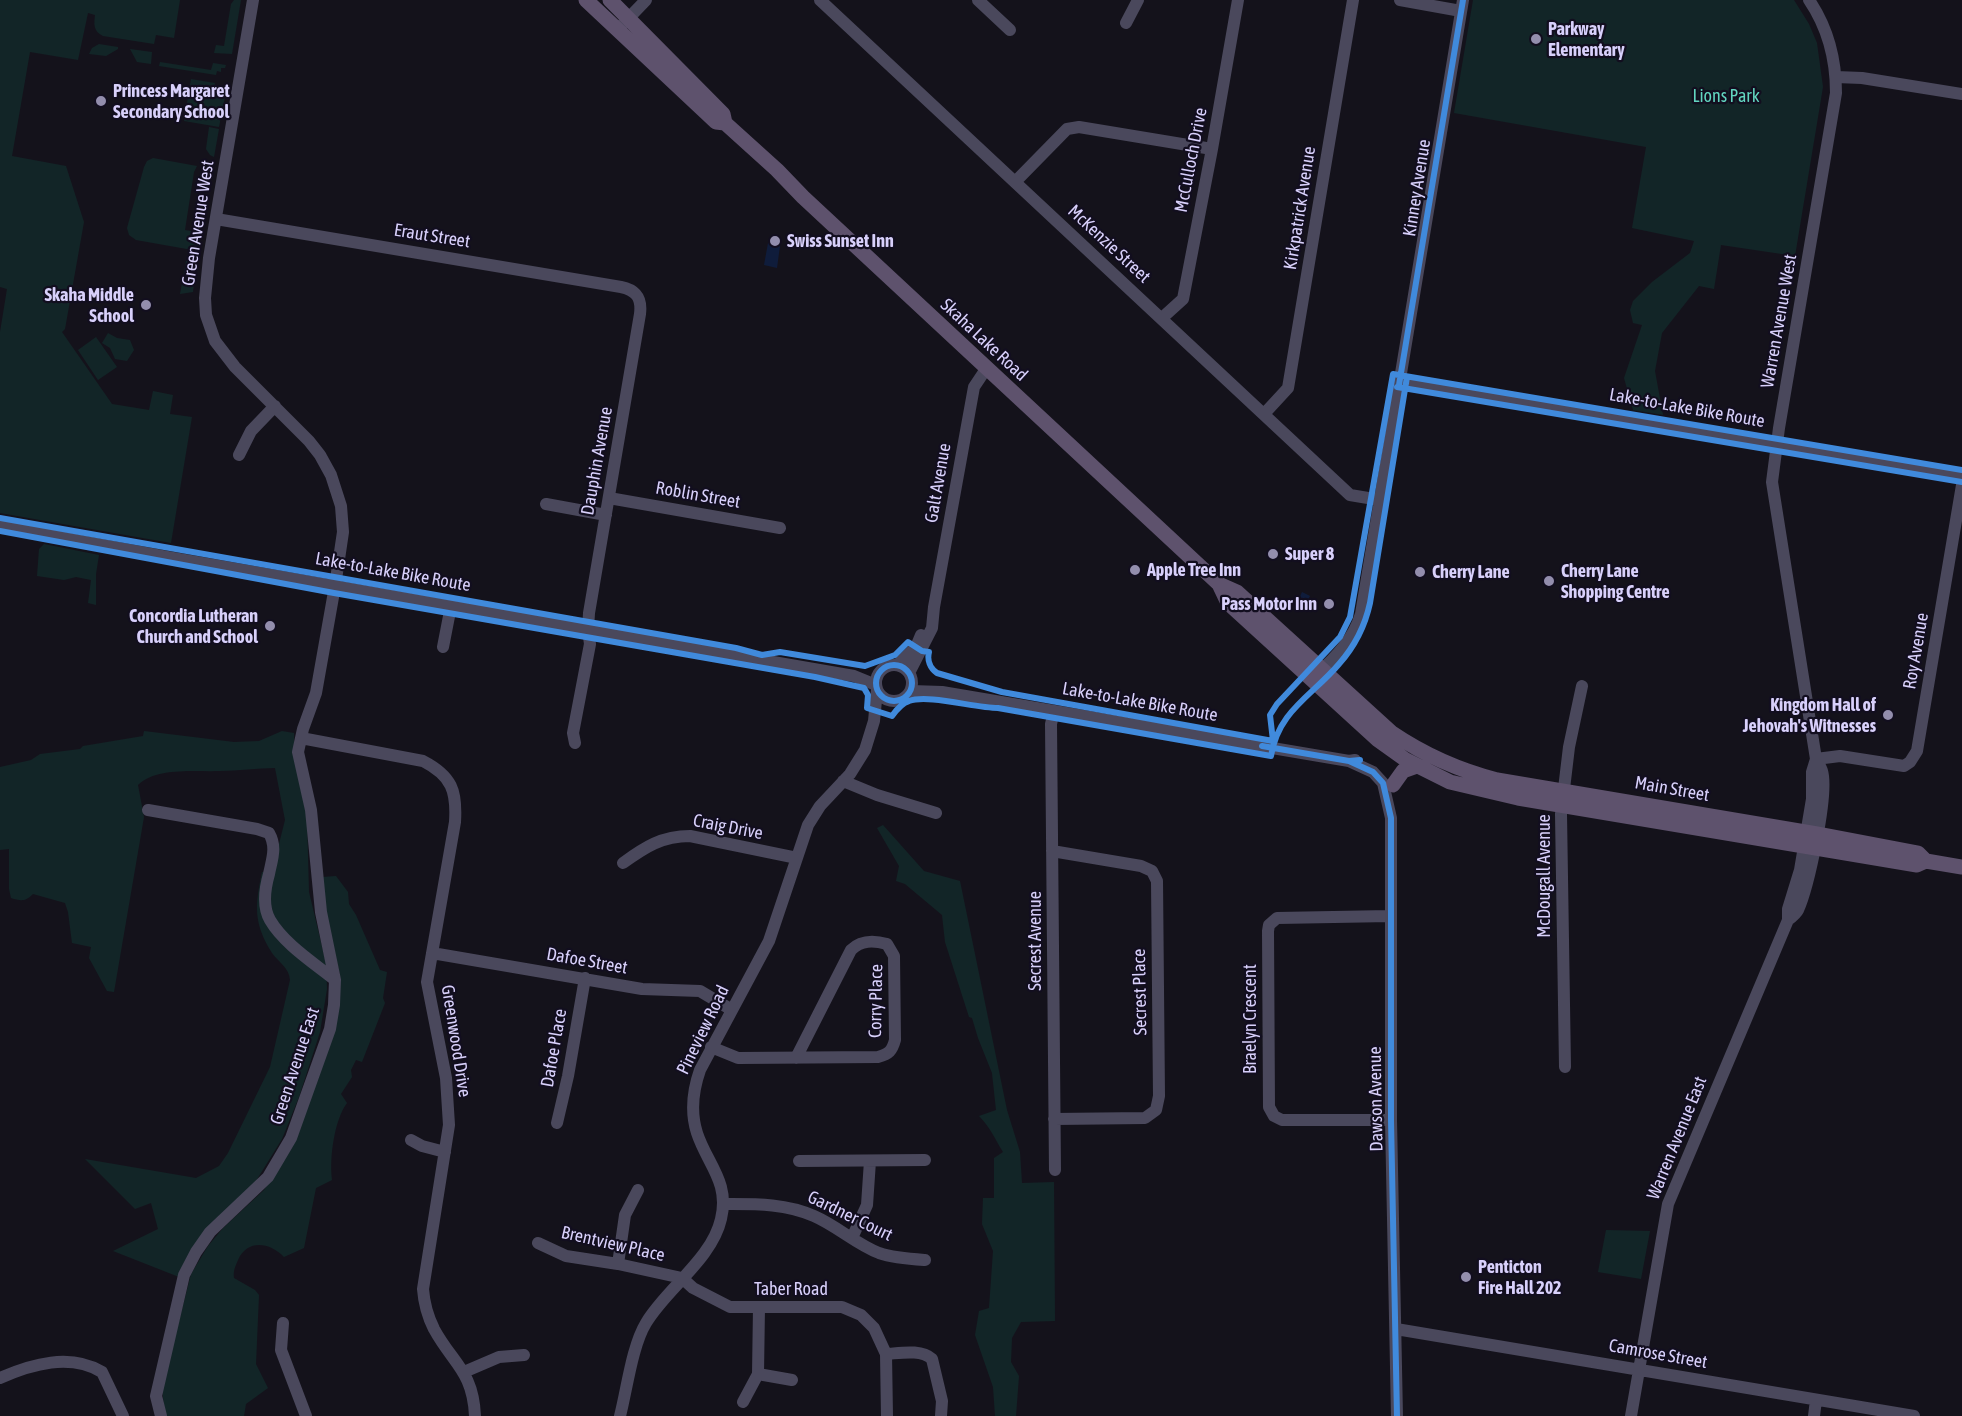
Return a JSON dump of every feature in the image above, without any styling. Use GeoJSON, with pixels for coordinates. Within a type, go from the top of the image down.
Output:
{"type":"FeatureCollection","features":[{"type":"Feature","properties":{"kind":"main road","name":"Skaha Lake Road"},"geometry":{"type":"LineString","coordinates":[[586,0],[716,122],[725,123]]}},
{"type":"Feature","properties":{"kind":"main road","name":"Skaha Lake Road"},"geometry":{"type":"LineString","coordinates":[[610,0],[723,114],[725,123],[1219,584],[1237,592],[1318,674],[1378,740],[1417,766]]}},
{"type":"Feature","properties":{"kind":"main road","name":"Skaha Lake Road"},"geometry":{"type":"LineString","coordinates":[[1318,674],[1413,747]]}},
{"type":"Feature","properties":{"kind":"main road","name":"Main Street"},"geometry":{"type":"LineString","coordinates":[[1413,747],[1434,759],[1468,773],[1562,798],[1810,840],[1917,865],[1926,861],[1962,867]]}},
{"type":"Feature","properties":{"kind":"main road","name":"Main Street"},"geometry":{"type":"LineString","coordinates":[[1417,766],[1450,782],[1518,798],[1562,798]]}},
{"type":"Feature","properties":{"kind":"main road"},"geometry":{"type":"LineString","coordinates":[[1389,783],[1403,771],[1417,766]]}},
{"type":"Feature","properties":{"kind":"street","name":"Green Avenue West"},"geometry":{"type":"LineString","coordinates":[[253,0],[204,298],[209,325],[215,341],[226,357],[320,455],[331,476],[338,493],[343,532],[335,586]]}},
{"type":"Feature","properties":{"kind":"street"},"geometry":{"type":"LineString","coordinates":[[617,29],[646,0]]}},
{"type":"Feature","properties":{"kind":"street","name":"McKenzie Street"},"geometry":{"type":"LineString","coordinates":[[820,0],[1350,495],[1380,501]]}},
{"type":"Feature","properties":{"kind":"street"},"geometry":{"type":"LineString","coordinates":[[978,0],[1010,30]]}},
{"type":"Feature","properties":{"kind":"street"},"geometry":{"type":"LineString","coordinates":[[1125,23],[1138,0]]}},
{"type":"Feature","properties":{"kind":"street","name":"McCulloch Drive"},"geometry":{"type":"LineString","coordinates":[[1162,318],[1183,299],[1238,0]]}},
{"type":"Feature","properties":{"kind":"street","name":"Kirkpatrick Avenue"},"geometry":{"type":"LineString","coordinates":[[1264,414],[1288,388],[1353,0]]}},
{"type":"Feature","properties":{"kind":"street"},"geometry":{"type":"LineString","coordinates":[[1400,0],[1462,5]]}},
{"type":"Feature","properties":{"kind":"street","name":"Warren Avenue West"},"geometry":{"type":"LineString","coordinates":[[1809,0],[1827,35],[1836,77],[1834,104],[1776,444],[1772,482],[1816,759],[1812,772],[1810,840]]}},
{"type":"Feature","properties":{"kind":"street","name":"Kinney Avenue"},"geometry":{"type":"LineString","coordinates":[[1318,674],[1348,642],[1358,625],[1462,5]]}},
{"type":"Feature","properties":{"kind":"street"},"geometry":{"type":"LineString","coordinates":[[1836,77],[1862,78],[1962,94]]}},
{"type":"Feature","properties":{"kind":"street"},"geometry":{"type":"LineString","coordinates":[[1016,182],[1067,129],[1079,127],[1212,149]]}},
{"type":"Feature","properties":{"kind":"street","name":"Eraut Street"},"geometry":{"type":"LineString","coordinates":[[216,219],[621,287],[632,291],[639,298]]}},
{"type":"Feature","properties":{"kind":"street","name":"Dauphin Avenue"},"geometry":{"type":"LineString","coordinates":[[574,743],[573,733],[590,644],[588,630],[640,314],[639,298]]}},
{"type":"Feature","properties":{"kind":"street","name":"Galt Avenue"},"geometry":{"type":"LineString","coordinates":[[910,675],[932,628],[973,392],[977,380],[986,369]]}},
{"type":"Feature","properties":{"kind":"street"},"geometry":{"type":"LineString","coordinates":[[973,392],[986,382],[998,380]]}},
{"type":"Feature","properties":{"kind":"street"},"geometry":{"type":"LineString","coordinates":[[1400,381],[1962,475]]}},
{"type":"Feature","properties":{"kind":"street"},"geometry":{"type":"LineString","coordinates":[[239,455],[251,431],[275,406]]}},
{"type":"Feature","properties":{"kind":"street","name":"Roy Avenue"},"geometry":{"type":"LineString","coordinates":[[1816,759],[1840,756],[1904,765],[1914,758],[1917,752],[1962,486]]}},
{"type":"Feature","properties":{"kind":"street","name":"Roblin Street"},"geometry":{"type":"LineString","coordinates":[[609,498],[780,528]]}},
{"type":"Feature","properties":{"kind":"street"},"geometry":{"type":"LineString","coordinates":[[546,504],[606,515]]}},
{"type":"Feature","properties":{"kind":"street"},"geometry":{"type":"LineString","coordinates":[[0,526],[854,676],[877,688],[883,698],[896,702],[905,698],[911,691],[910,675]]}},
{"type":"Feature","properties":{"kind":"street","name":"Green Avenue East"},"geometry":{"type":"LineString","coordinates":[[161,1416],[156,1396],[184,1275],[196,1252],[210,1233],[268,1177],[291,1137],[330,1029],[335,980],[321,912],[311,810],[298,752],[316,693],[335,586]]}},
{"type":"Feature","properties":{"kind":"street"},"geometry":{"type":"LineString","coordinates":[[443,647],[451,606]]}},
{"type":"Feature","properties":{"kind":"street","name":"Galt Avenue"},"geometry":{"type":"LineString","coordinates":[[897,665],[916,647],[934,607]]}},
{"type":"Feature","properties":{"kind":"street"},"geometry":{"type":"LineString","coordinates":[[854,676],[880,672],[888,666],[897,665],[910,675],[942,692]]}},
{"type":"Feature","properties":{"kind":"street"},"geometry":{"type":"LineString","coordinates":[[877,688],[880,672]]}},
{"type":"Feature","properties":{"kind":"street","name":"McDougall Avenue"},"geometry":{"type":"LineString","coordinates":[[1565,1067],[1561,897],[1562,798],[1569,747],[1582,686]]}},
{"type":"Feature","properties":{"kind":"street","name":"Pineview Road"},"geometry":{"type":"LineString","coordinates":[[620,1416],[641,1332],[650,1317],[714,1238],[720,1222],[723,1204],[719,1179],[700,1140],[693,1112],[695,1085],[711,1047],[772,935],[813,817],[860,761],[872,730],[877,688]]}},
{"type":"Feature","properties":{"kind":"street"},"geometry":{"type":"LineString","coordinates":[[911,691],[942,692],[1349,761],[1361,760],[1370,762],[1384,772],[1389,783]]}},
{"type":"Feature","properties":{"kind":"street","name":"Pineview Road"},"geometry":{"type":"LineString","coordinates":[[872,730],[896,702]]}},
{"type":"Feature","properties":{"kind":"street","name":"Secrest Avenue"},"geometry":{"type":"LineString","coordinates":[[1054,711],[1051,724],[1055,1170]]}},
{"type":"Feature","properties":{"kind":"street","name":"Greenwood Drive"},"geometry":{"type":"LineString","coordinates":[[301,738],[423,761],[440,770],[450,784],[456,799],[455,822],[427,982],[446,1078],[449,1125],[423,1289],[434,1330],[464,1372],[472,1393],[475,1416]]}},
{"type":"Feature","properties":{"kind":"street"},"geometry":{"type":"LineString","coordinates":[[843,781],[877,795],[936,813]]}},
{"type":"Feature","properties":{"kind":"street","name":"Dawson Avenue"},"geometry":{"type":"LineString","coordinates":[[1389,783],[1395,804],[1391,818],[1390,916],[1391,1120],[1397,1416]]}},
{"type":"Feature","properties":{"kind":"street"},"geometry":{"type":"LineString","coordinates":[[148,810],[269,833],[274,842],[274,852],[264,891],[268,918],[291,944],[335,980]]}},
{"type":"Feature","properties":{"kind":"street","name":"Craig Drive"},"geometry":{"type":"LineString","coordinates":[[623,863],[646,847],[672,836],[690,836],[797,858]]}},
{"type":"Feature","properties":{"kind":"street","name":"Warren Avenue East"},"geometry":{"type":"LineString","coordinates":[[1631,1416],[1668,1204],[1788,920],[1788,909],[1810,840]]}},
{"type":"Feature","properties":{"kind":"street","name":"Secrest Place"},"geometry":{"type":"LineString","coordinates":[[1052,851],[1141,866],[1152,871],[1157,881],[1159,1096],[1156,1110],[1145,1118],[1054,1119]]}},
{"type":"Feature","properties":{"kind":"street","name":"Braelyn Crescent"},"geometry":{"type":"LineString","coordinates":[[1390,916],[1277,918],[1269,925],[1268,931],[1267,982],[1269,1107],[1274,1116],[1282,1120],[1391,1120]]}},
{"type":"Feature","properties":{"kind":"street","name":"Corry Place"},"geometry":{"type":"LineString","coordinates":[[711,1047],[738,1058],[796,1058],[878,1057],[886,1055],[892,1050],[895,1041],[894,956],[887,944],[864,941],[851,950],[796,1058]]}},
{"type":"Feature","properties":{"kind":"street","name":"Dafoe Street"},"geometry":{"type":"LineString","coordinates":[[432,953],[642,989],[700,991],[732,1010]]}},
{"type":"Feature","properties":{"kind":"street","name":"Dafoe Place"},"geometry":{"type":"LineString","coordinates":[[557,1123],[568,1076],[585,978]]}},
{"type":"Feature","properties":{"kind":"street"},"geometry":{"type":"LineString","coordinates":[[411,1140],[422,1146],[445,1152]]}},
{"type":"Feature","properties":{"kind":"street"},"geometry":{"type":"LineString","coordinates":[[799,1161],[925,1160]]}},
{"type":"Feature","properties":{"kind":"street"},"geometry":{"type":"LineString","coordinates":[[852,1238],[867,1205],[870,1161]]}},
{"type":"Feature","properties":{"kind":"street"},"geometry":{"type":"LineString","coordinates":[[618,1264],[625,1215],[638,1190]]}},
{"type":"Feature","properties":{"kind":"street","name":"Gardner Court"},"geometry":{"type":"LineString","coordinates":[[723,1204],[778,1206],[795,1209],[813,1215],[880,1253],[925,1260]]}},
{"type":"Feature","properties":{"kind":"street","name":"Brentview Place"},"geometry":{"type":"LineString","coordinates":[[538,1243],[566,1256],[618,1264],[682,1278]]}},
{"type":"Feature","properties":{"kind":"street","name":"Taber Road"},"geometry":{"type":"LineString","coordinates":[[682,1278],[693,1288],[730,1307],[842,1307],[861,1315],[874,1328],[886,1354],[886,1416]]}},
{"type":"Feature","properties":{"kind":"street"},"geometry":{"type":"LineString","coordinates":[[743,1402],[758,1374],[759,1307]]}},
{"type":"Feature","properties":{"kind":"street"},"geometry":{"type":"LineString","coordinates":[[283,1323],[281,1350],[306,1416]]}},
{"type":"Feature","properties":{"kind":"street","name":"Camrose Street"},"geometry":{"type":"LineString","coordinates":[[1396,1329],[1914,1416]]}},
{"type":"Feature","properties":{"kind":"street"},"geometry":{"type":"LineString","coordinates":[[886,1354],[920,1353],[932,1359],[942,1401],[941,1416]]}},
{"type":"Feature","properties":{"kind":"street"},"geometry":{"type":"LineString","coordinates":[[464,1372],[499,1357],[524,1355]]}},
{"type":"Feature","properties":{"kind":"street"},"geometry":{"type":"LineString","coordinates":[[0,1378],[17,1370],[52,1362],[87,1365],[102,1372],[123,1416]]}},
{"type":"Feature","properties":{"kind":"street"},"geometry":{"type":"LineString","coordinates":[[758,1374],[792,1380]]}},
{"type":"Feature","properties":{"kind":"street"},"geometry":{"type":"LineString","coordinates":[[1814,1416],[1816,1400]]}},
{"type":"Feature","properties":{"kind":"green space"},"geometry":{"type":"Polygon","coordinates":[[[0,0],[180,0],[174,38],[156,35],[154,44],[103,36],[96,30],[95,15],[88,13],[78,60],[30,52],[12,156],[66,166],[84,222],[65,329],[62,332],[112,404],[149,410],[153,391],[173,395],[170,414],[192,417],[171,543],[0,513],[0,332],[7,289],[0,287],[0,0]]]}},
{"type":"Feature","properties":{"kind":"green space"},"geometry":{"type":"Polygon","coordinates":[[[234,0],[241,0],[232,54],[214,53],[216,45],[224,46],[231,4],[234,0]]]}},
{"type":"Feature","properties":{"kind":"green space","name":"Lions Park"},"geometry":{"type":"Polygon","coordinates":[[[1473,0],[1794,0],[1809,24],[1817,43],[1823,87],[1795,256],[1721,245],[1714,289],[1699,286],[1662,333],[1655,371],[1663,415],[1633,410],[1624,378],[1642,325],[1633,323],[1630,310],[1633,301],[1652,282],[1690,253],[1694,241],[1632,228],[1646,147],[1454,113],[1473,0]]]}},
{"type":"Feature","properties":{"kind":"green space"},"geometry":{"type":"Polygon","coordinates":[[[99,44],[118,47],[118,49],[106,56],[89,54],[92,48],[99,44]]]}},
{"type":"Feature","properties":{"kind":"green space"},"geometry":{"type":"Polygon","coordinates":[[[130,49],[152,52],[151,64],[137,62],[130,49]]]}},
{"type":"Feature","properties":{"kind":"green space"},"geometry":{"type":"Polygon","coordinates":[[[160,62],[211,70],[213,63],[226,65],[225,68],[221,68],[221,72],[217,71],[216,75],[159,66],[160,62]]]}},
{"type":"Feature","properties":{"kind":"green space"},"geometry":{"type":"Polygon","coordinates":[[[191,79],[215,83],[214,87],[218,88],[221,96],[225,97],[219,127],[184,121],[191,79]]]}},
{"type":"Feature","properties":{"kind":"green space"},"geometry":{"type":"Polygon","coordinates":[[[209,127],[219,129],[214,157],[206,149],[209,127]]]}},
{"type":"Feature","properties":{"kind":"green space"},"geometry":{"type":"Polygon","coordinates":[[[153,158],[197,166],[194,172],[185,230],[191,231],[190,236],[200,239],[198,251],[136,240],[129,235],[127,228],[144,167],[147,161],[153,158]]]}},
{"type":"Feature","properties":{"kind":"green space"},"geometry":{"type":"Polygon","coordinates":[[[186,261],[196,263],[193,292],[180,294],[186,261]]]}},
{"type":"Feature","properties":{"kind":"green space"},"geometry":{"type":"Polygon","coordinates":[[[108,333],[117,338],[130,340],[134,350],[127,361],[115,359],[110,348],[102,343],[108,333]]]}},
{"type":"Feature","properties":{"kind":"green space"},"geometry":{"type":"Polygon","coordinates":[[[96,337],[117,367],[98,380],[78,350],[96,337]]]}},
{"type":"Feature","properties":{"kind":"green space"},"geometry":{"type":"Polygon","coordinates":[[[44,544],[99,555],[96,574],[96,605],[88,603],[91,580],[76,577],[64,580],[37,576],[39,549],[44,544]]]}},
{"type":"Feature","properties":{"kind":"green space"},"geometry":{"type":"Polygon","coordinates":[[[144,731],[234,742],[259,741],[282,731],[294,733],[295,761],[307,818],[309,892],[326,963],[327,989],[320,1032],[299,1097],[282,1139],[251,1189],[179,1277],[113,1251],[158,1229],[151,1203],[135,1209],[85,1159],[196,1178],[219,1166],[228,1153],[270,1067],[290,980],[286,968],[272,953],[261,932],[257,914],[262,872],[272,872],[285,820],[275,768],[165,773],[146,779],[138,785],[144,817],[114,992],[107,991],[89,958],[91,947],[72,943],[65,903],[33,894],[23,900],[11,898],[9,849],[0,850],[0,767],[31,760],[40,754],[80,749],[83,746],[143,736],[144,731]]]}},
{"type":"Feature","properties":{"kind":"green space"},"geometry":{"type":"Polygon","coordinates":[[[883,825],[924,871],[960,881],[1007,1110],[1020,1152],[1022,1183],[1054,1182],[1055,1321],[1021,1322],[1012,1338],[1011,1362],[1019,1376],[1016,1416],[995,1416],[993,1387],[975,1335],[979,1311],[989,1308],[993,1251],[982,1224],[983,1198],[994,1198],[994,1158],[1003,1152],[979,1116],[996,1110],[992,1073],[972,1018],[969,1017],[945,942],[942,915],[905,884],[896,881],[899,866],[877,828],[883,825]]]}},
{"type":"Feature","properties":{"kind":"green space"},"geometry":{"type":"Polygon","coordinates":[[[336,876],[348,892],[349,904],[380,970],[387,972],[383,998],[385,1003],[362,1062],[356,1060],[351,1070],[352,1077],[341,1094],[347,1103],[342,1110],[334,1140],[331,1162],[332,1180],[316,1188],[304,1248],[284,1257],[272,1248],[253,1246],[242,1253],[234,1269],[234,1278],[255,1290],[259,1295],[256,1364],[268,1388],[246,1404],[244,1416],[165,1416],[162,1388],[191,1274],[208,1246],[223,1228],[264,1190],[294,1142],[340,975],[326,914],[322,877],[336,876]]]}},
{"type":"Feature","properties":{"kind":"green space"},"geometry":{"type":"Polygon","coordinates":[[[1606,1230],[1650,1231],[1641,1279],[1598,1272],[1606,1230]]]}},
{"type":"Feature","properties":{"kind":"water"},"geometry":{"type":"Polygon","coordinates":[[[768,243],[780,246],[777,268],[764,265],[768,243]]]}},
{"type":"Feature","properties":{"kind":"water"},"geometry":{"type":"Polygon","coordinates":[[[1302,592],[1310,596],[1303,611],[1295,607],[1302,592]]]}},
{"type":"Feature","properties":{"kind":"cycle path"},"geometry":{"type":"LineString","coordinates":[[1399,385],[1463,0]]}},
{"type":"Feature","properties":{"kind":"cycle path","name":"Lake-to-Lake Bike Route"},"geometry":{"type":"LineString","coordinates":[[0,518],[736,648],[762,655],[780,652],[865,666],[895,655],[908,642],[922,651],[929,652],[930,664],[937,673],[1002,692],[1273,741],[1270,715],[1277,704],[1340,637],[1350,617],[1393,374],[1962,470]]}},
{"type":"Feature","properties":{"kind":"cycle path"},"geometry":{"type":"LineString","coordinates":[[0,531],[334,593],[815,677],[864,688],[868,695],[867,708],[892,716],[904,703],[909,701],[939,700],[998,708],[1271,756],[1275,740],[1288,716],[1345,657],[1355,643],[1365,620],[1370,603],[1407,377]]}},
{"type":"Feature","properties":{"kind":"cycle path"},"geometry":{"type":"LineString","coordinates":[[1397,387],[1962,482]]}},
{"type":"Feature","properties":{"kind":"cycle path"},"geometry":{"type":"LineString","coordinates":[[894,665],[907,670],[912,683],[907,696],[894,701],[881,696],[876,683],[881,670],[894,665]]}},
{"type":"Feature","properties":{"kind":"cycle path"},"geometry":{"type":"LineString","coordinates":[[1262,746],[1349,761],[1360,760]]}},
{"type":"Feature","properties":{"kind":"cycle path"},"geometry":{"type":"LineString","coordinates":[[1349,761],[1373,772],[1383,783],[1391,818],[1391,1120],[1397,1416]]}},
{"type":"Feature","properties":{"kind":"place","name":"Parkway Elementary"},"geometry":{"type":"Point","coordinates":[1536,39]}},
{"type":"Feature","properties":{"kind":"place","name":"Princess Margaret Secondary School"},"geometry":{"type":"Point","coordinates":[101,101]}},
{"type":"Feature","properties":{"kind":"place","name":"Swiss Sunset Inn"},"geometry":{"type":"Point","coordinates":[775,241]}},
{"type":"Feature","properties":{"kind":"place","name":"Skaha Middle School"},"geometry":{"type":"Point","coordinates":[146,305]}},
{"type":"Feature","properties":{"kind":"place","name":"Super 8"},"geometry":{"type":"Point","coordinates":[1273,554]}},
{"type":"Feature","properties":{"kind":"place","name":"Apple Tree Inn"},"geometry":{"type":"Point","coordinates":[1135,570]}},
{"type":"Feature","properties":{"kind":"place","name":"Cherry Lane"},"geometry":{"type":"Point","coordinates":[1420,572]}},
{"type":"Feature","properties":{"kind":"place","name":"Cherry Lane Shopping Centre"},"geometry":{"type":"Point","coordinates":[1549,581]}},
{"type":"Feature","properties":{"kind":"place","name":"Pass Motor Inn"},"geometry":{"type":"Point","coordinates":[1329,604]}},
{"type":"Feature","properties":{"kind":"place","name":"Concordia Lutheran Church and School"},"geometry":{"type":"Point","coordinates":[270,626]}},
{"type":"Feature","properties":{"kind":"place","name":"Kingdom Hall of Jehovah's Witnesses"},"geometry":{"type":"Point","coordinates":[1888,715]}},
{"type":"Feature","properties":{"kind":"place","name":"Penticton Fire Hall 202"},"geometry":{"type":"Point","coordinates":[1466,1277]}}]}
